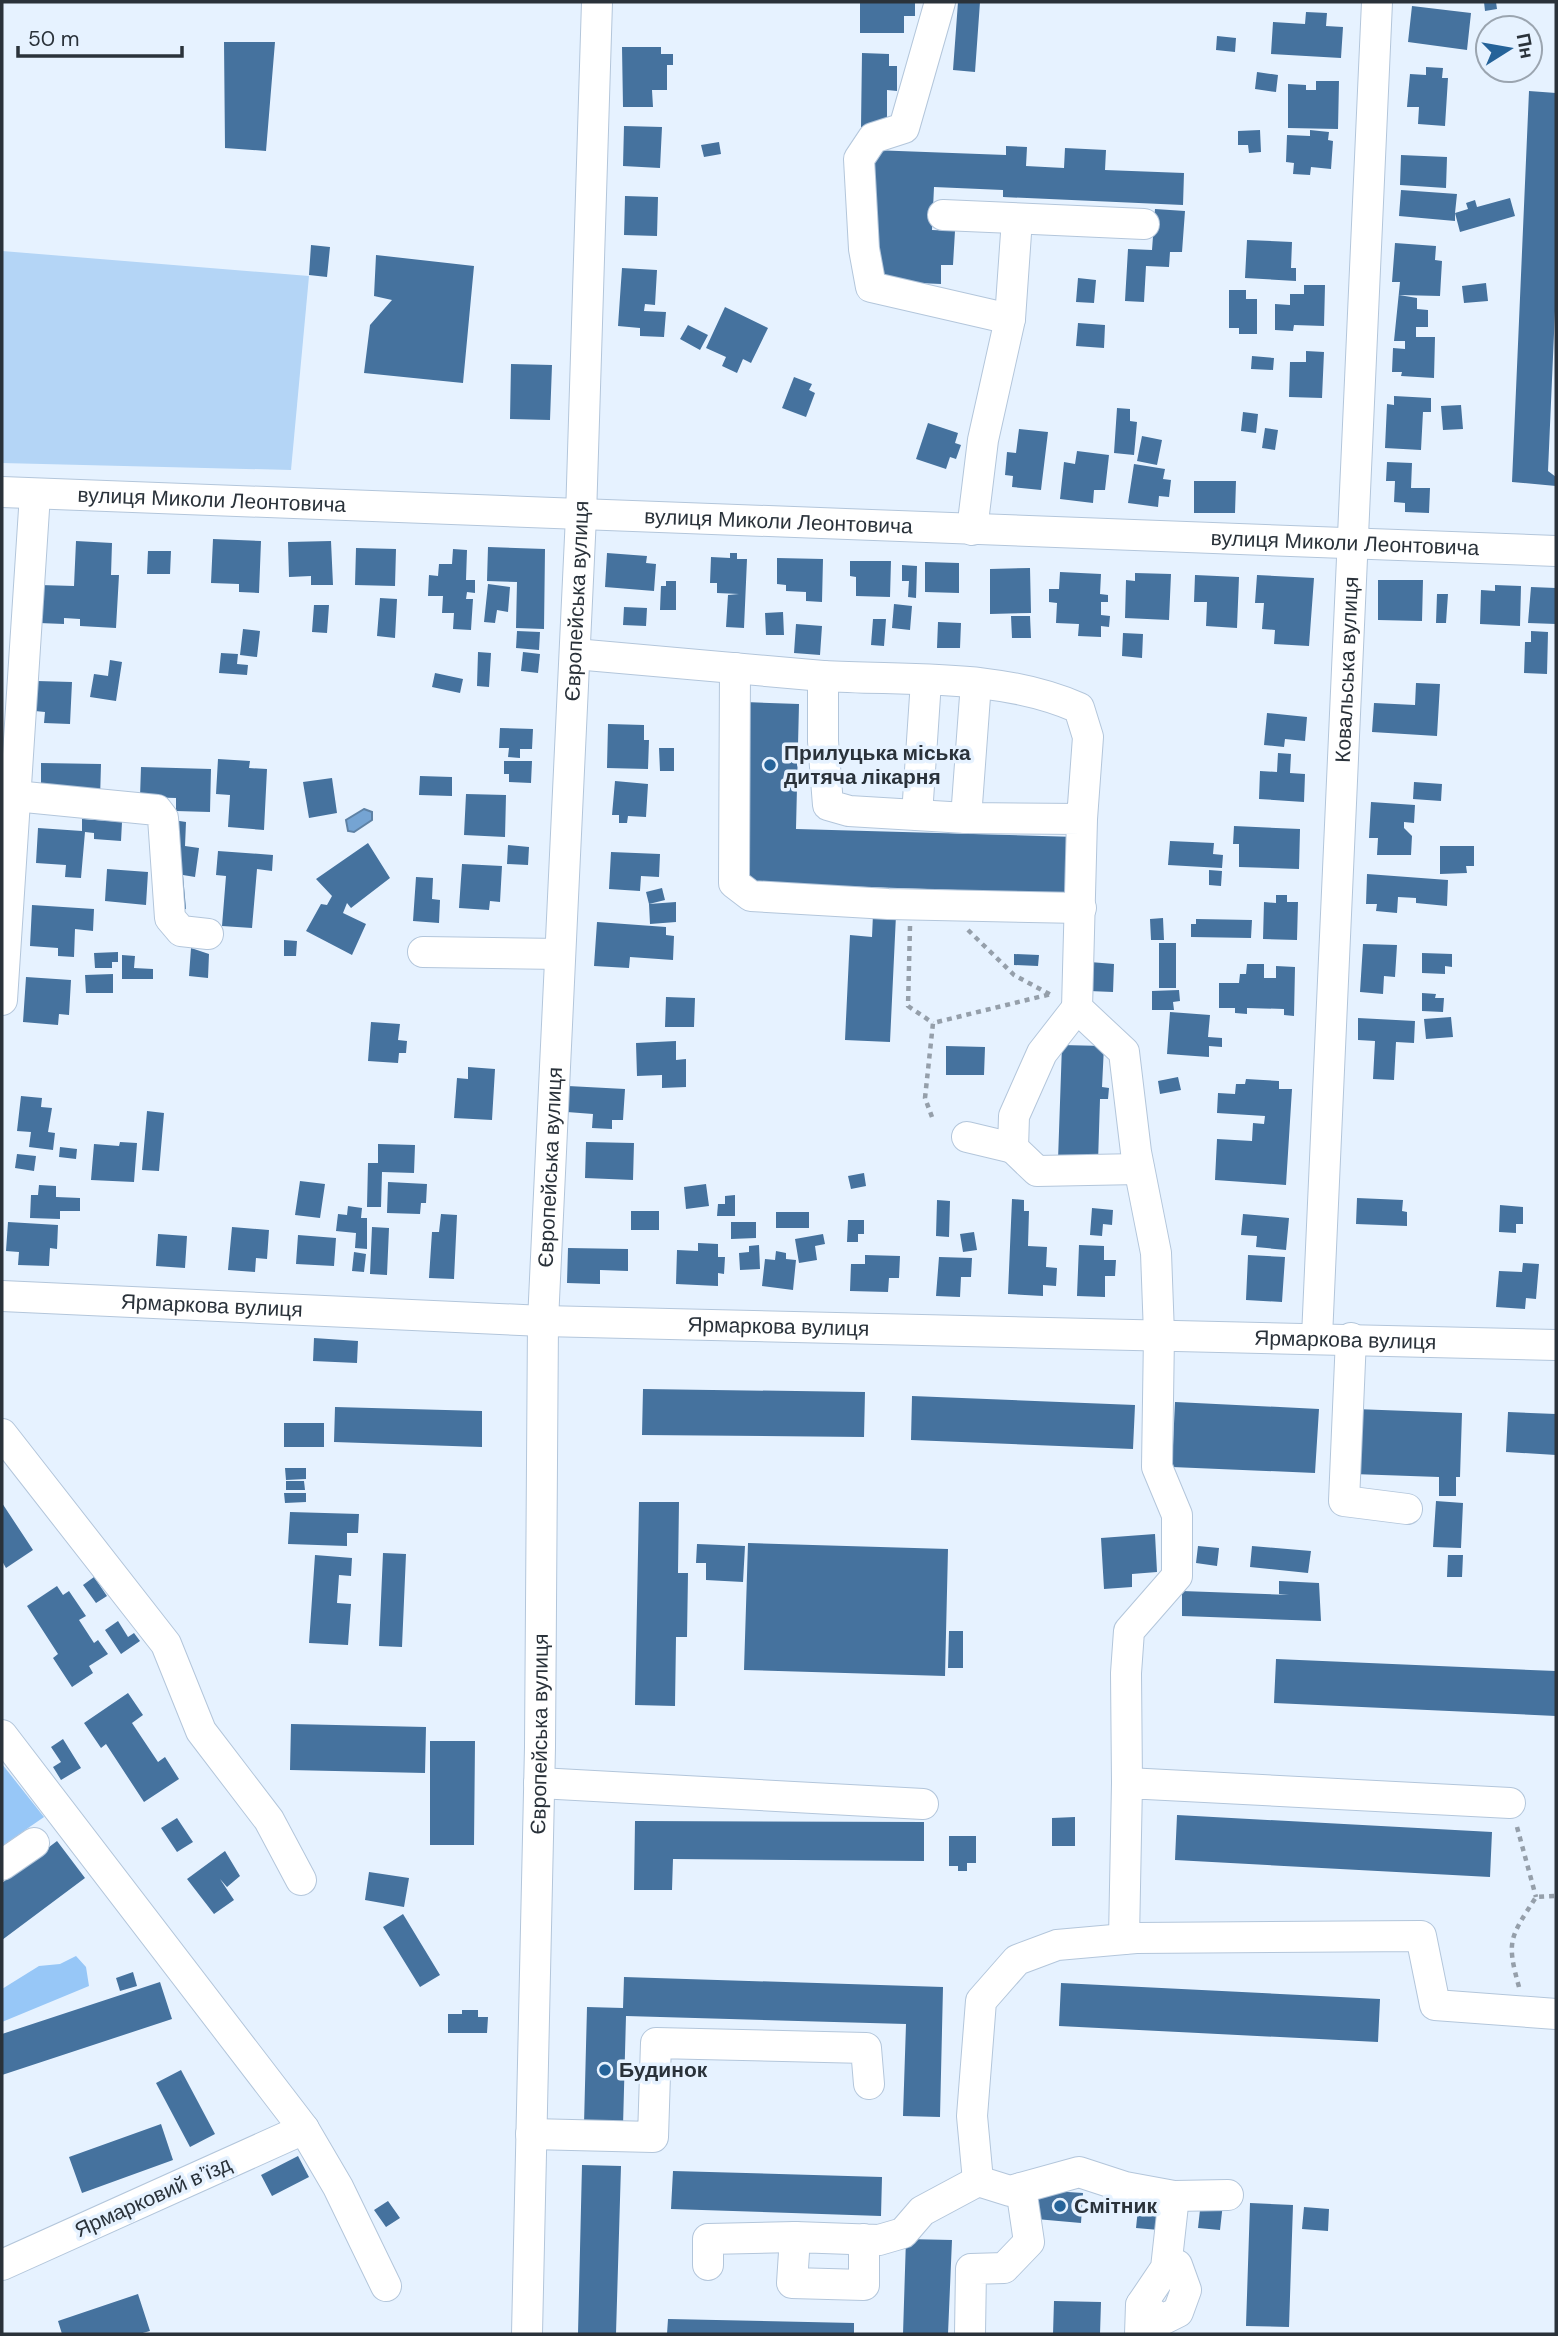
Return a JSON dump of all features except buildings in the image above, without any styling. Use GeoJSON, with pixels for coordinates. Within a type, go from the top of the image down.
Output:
{"type":"FeatureCollection","features":[{"type":"Feature","properties":{"kind":"street","name":"Європейська вулиця"},"geometry":{"type":"LineString","coordinates":[[527,2334],[539,1783],[543,1321],[581,516],[597,2]]}},
{"type":"Feature","properties":{"kind":"street"},"geometry":{"type":"LineString","coordinates":[[940,2],[904,128],[873,138],[859,159],[864,249],[871,287],[1010,319]]}},
{"type":"Feature","properties":{"kind":"street","name":"Ковальська вулиця"},"geometry":{"type":"LineString","coordinates":[[1317,1337],[1377,2]]}},
{"type":"Feature","properties":{"kind":"street"},"geometry":{"type":"LineString","coordinates":[[943,215],[1144,225]]}},
{"type":"Feature","properties":{"kind":"street"},"geometry":{"type":"LineString","coordinates":[[972,530],[983,440],[1010,319],[1017,219]]}},
{"type":"Feature","properties":{"kind":"street","name":"вулиця Миколи Леонтовича"},"geometry":{"type":"LineString","coordinates":[[2,492],[581,516],[1351,541],[1556,551]]}},
{"type":"Feature","properties":{"kind":"street"},"geometry":{"type":"LineString","coordinates":[[2,1000],[35,494]]}},
{"type":"Feature","properties":{"kind":"street"},"geometry":{"type":"LineString","coordinates":[[575,654],[824,676],[976,683],[1045,693],[1079,708],[1088,737],[1082,819],[1081,908],[1064,1001],[1014,1116],[1013,1148]]}},
{"type":"Feature","properties":{"kind":"street"},"geometry":{"type":"LineString","coordinates":[[735,668],[734,883],[751,896],[910,905],[1081,908]]}},
{"type":"Feature","properties":{"kind":"street"},"geometry":{"type":"LineString","coordinates":[[824,676],[822,741],[828,805],[849,811],[966,818],[1082,819]]}},
{"type":"Feature","properties":{"kind":"street"},"geometry":{"type":"LineString","coordinates":[[917,815],[926,681]]}},
{"type":"Feature","properties":{"kind":"street"},"geometry":{"type":"LineString","coordinates":[[966,818],[976,683]]}},
{"type":"Feature","properties":{"kind":"street"},"geometry":{"type":"LineString","coordinates":[[15,796],[157,810],[163,818],[170,918],[181,930],[208,934]]}},
{"type":"Feature","properties":{"kind":"street"},"geometry":{"type":"LineString","coordinates":[[423,952],[561,954]]}},
{"type":"Feature","properties":{"kind":"street"},"geometry":{"type":"LineString","coordinates":[[1064,1001],[1124,1052],[1139,1169],[1156,1253],[1160,1334],[1157,1467],[1177,1515],[1177,1576],[1129,1631],[1126,1673],[1124,1939]]}},
{"type":"Feature","properties":{"kind":"street"},"geometry":{"type":"LineString","coordinates":[[967,1137],[1013,1148],[1037,1171],[1139,1169]]}},
{"type":"Feature","properties":{"kind":"street","name":"Ярмаркова вулиця"},"geometry":{"type":"LineString","coordinates":[[2,1296],[543,1321],[1317,1337],[1556,1345]]}},
{"type":"Feature","properties":{"kind":"street"},"geometry":{"type":"LineString","coordinates":[[1351,1338],[1345,1501],[1407,1509]]}},
{"type":"Feature","properties":{"kind":"street"},"geometry":{"type":"LineString","coordinates":[[2,1434],[166,1644],[201,1731],[269,1820],[301,1880]]}},
{"type":"Feature","properties":{"kind":"street"},"geometry":{"type":"LineString","coordinates":[[2,1735],[304,2129],[338,2187],[386,2286]]}},
{"type":"Feature","properties":{"kind":"street"},"geometry":{"type":"LineString","coordinates":[[539,1783],[923,1804]]}},
{"type":"Feature","properties":{"kind":"street"},"geometry":{"type":"LineString","coordinates":[[1127,1783],[1510,1803]]}},
{"type":"Feature","properties":{"kind":"street"},"geometry":{"type":"LineString","coordinates":[[2,1865],[34,1843]]}},
{"type":"Feature","properties":{"kind":"street"},"geometry":{"type":"LineString","coordinates":[[978,2181],[972,2116],[981,2001],[1017,1960],[1057,1945],[1124,1939],[1421,1936],[1434,2005],[1545,2013]]}},
{"type":"Feature","properties":{"kind":"street"},"geometry":{"type":"LineString","coordinates":[[531,2134],[653,2137],[656,2043],[866,2048],[869,2084]]}},
{"type":"Feature","properties":{"kind":"street","name":"Ярмарковий вʼїзд"},"geometry":{"type":"LineString","coordinates":[[2,2265],[304,2129]]}},
{"type":"Feature","properties":{"kind":"street"},"geometry":{"type":"LineString","coordinates":[[708,2265],[708,2239],[795,2237],[878,2240],[903,2233],[922,2211],[978,2181],[1010,2191],[1079,2172],[1125,2187],[1174,2196],[1228,2195]]}},
{"type":"Feature","properties":{"kind":"street"},"geometry":{"type":"LineString","coordinates":[[970,2334],[971,2269],[1004,2268],[1029,2242],[1021,2188]]}},
{"type":"Feature","properties":{"kind":"street"},"geometry":{"type":"LineString","coordinates":[[1140,2334],[1141,2305],[1166,2268],[1174,2196]]}},
{"type":"Feature","properties":{"kind":"street"},"geometry":{"type":"LineString","coordinates":[[795,2237],[792,2283],[864,2285],[864,2239]]}},
{"type":"Feature","properties":{"kind":"path"},"geometry":{"type":"LineString","coordinates":[[910,905],[908,1006],[933,1023],[1064,1001]]}},
{"type":"Feature","properties":{"kind":"path"},"geometry":{"type":"LineString","coordinates":[[943,905],[1014,975],[1064,1001]]}},
{"type":"Feature","properties":{"kind":"path"},"geometry":{"type":"LineString","coordinates":[[932,1117],[925,1098],[933,1023]]}},
{"type":"Feature","properties":{"kind":"path"},"geometry":{"type":"LineString","coordinates":[[1510,1803],[1536,1897],[1516,1929],[1509,1953],[1519,1989],[1545,2013]]}},
{"type":"Feature","properties":{"kind":"path"},"geometry":{"type":"LineString","coordinates":[[1536,1897],[1556,1896]]}},
{"type":"Feature","properties":{"kind":"shaded area"},"geometry":{"type":"Polygon","coordinates":[[[2,251],[309,276],[291,470],[2,463],[2,251]]]}},
{"type":"Feature","properties":{"kind":"shaded area"},"geometry":{"type":"Polygon","coordinates":[[[364,809],[372,812],[372,820],[354,832],[348,831],[346,820],[364,809]]]}},
{"type":"Feature","properties":{"kind":"shaded area"},"geometry":{"type":"Polygon","coordinates":[[[2,1764],[44,1817],[2,1846],[2,1764]]]}},
{"type":"Feature","properties":{"kind":"shaded area"},"geometry":{"type":"Polygon","coordinates":[[[76,1956],[86,1967],[89,1986],[2,2022],[2,1989],[39,1966],[60,1964],[76,1956]]]}},
{"type":"Feature","properties":{"kind":"place","name":"Прилуцька міська дитяча лікарня"},"geometry":{"type":"Point","coordinates":[770,765]}},
{"type":"Feature","properties":{"kind":"place","name":"Будинок"},"geometry":{"type":"Point","coordinates":[605,2070]}},
{"type":"Feature","properties":{"kind":"place","name":"Смітник"},"geometry":{"type":"Point","coordinates":[1060,2206]}}]}
